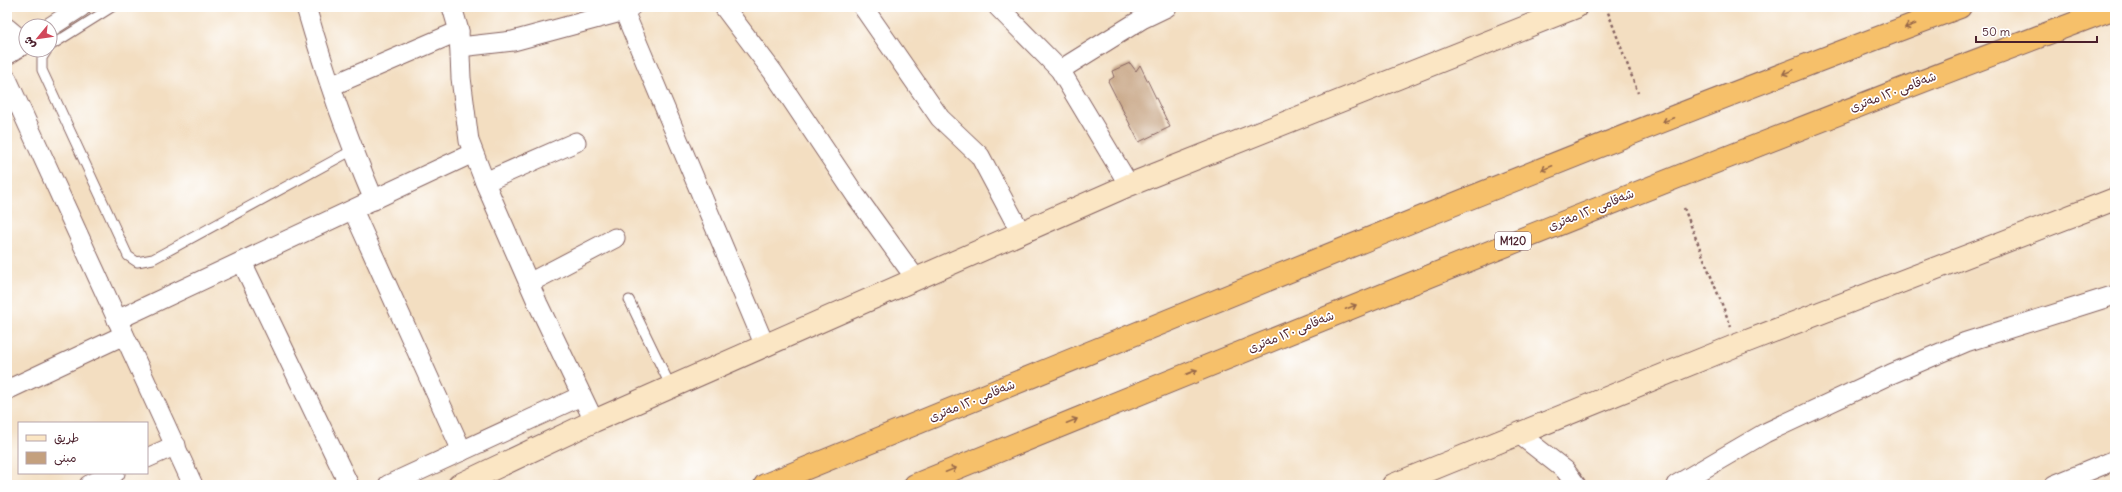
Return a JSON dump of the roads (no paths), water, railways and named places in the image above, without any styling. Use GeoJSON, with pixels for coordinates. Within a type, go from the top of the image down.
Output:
{"type":"FeatureCollection","features":[{"type":"Feature","properties":{"kind":"highway","name":"شەقامی ١٢٠ مەتری"},"geometry":{"type":"LineString","coordinates":[[765,485],[1286,273],[1821,59],[1960,7]]}},
{"type":"Feature","properties":{"kind":"highway","name":"شەقامی ١٢٠ مەتری"},"geometry":{"type":"LineString","coordinates":[[915,485],[1482,254],[1771,139],[2115,8]]}},
{"type":"Feature","properties":{"kind":"street"},"geometry":{"type":"LineString","coordinates":[[58,22],[81,7]]}},
{"type":"Feature","properties":{"kind":"street"},"geometry":{"type":"LineString","coordinates":[[306,7],[353,150],[374,200]]}},
{"type":"Feature","properties":{"kind":"street"},"geometry":{"type":"LineString","coordinates":[[452,7],[460,39],[462,86],[469,141],[473,153],[529,283],[594,421]]}},
{"type":"Feature","properties":{"kind":"street"},"geometry":{"type":"LineString","coordinates":[[724,7],[773,72],[856,196],[916,279]]}},
{"type":"Feature","properties":{"kind":"street"},"geometry":{"type":"LineString","coordinates":[[863,7],[940,118],[980,156],[1021,233]]}},
{"type":"Feature","properties":{"kind":"street"},"geometry":{"type":"LineString","coordinates":[[998,7],[1060,70],[1129,185]]}},
{"type":"Feature","properties":{"kind":"street"},"geometry":{"type":"LineString","coordinates":[[1060,70],[1142,19],[1167,7]]}},
{"type":"Feature","properties":{"kind":"street"},"geometry":{"type":"LineString","coordinates":[[459,485],[594,421],[1129,185],[1576,7]]}},
{"type":"Feature","properties":{"kind":"street"},"geometry":{"type":"LineString","coordinates":[[331,86],[460,39],[513,41],[624,8],[765,346]]}},
{"type":"Feature","properties":{"kind":"street"},"geometry":{"type":"LineString","coordinates":[[7,28],[18,37]]}},
{"type":"Feature","properties":{"kind":"street"},"geometry":{"type":"LineString","coordinates":[[7,55],[18,48]]}},
{"type":"Feature","properties":{"kind":"street"},"geometry":{"type":"LineString","coordinates":[[7,78],[194,485]]}},
{"type":"Feature","properties":{"kind":"street"},"geometry":{"type":"LineString","coordinates":[[485,182],[576,142]]}},
{"type":"Feature","properties":{"kind":"street"},"geometry":{"type":"LineString","coordinates":[[9,383],[121,328],[242,262],[473,153]]}},
{"type":"Feature","properties":{"kind":"street"},"geometry":{"type":"LineString","coordinates":[[1393,485],[1737,345],[2115,199]]}},
{"type":"Feature","properties":{"kind":"street"},"geometry":{"type":"LineString","coordinates":[[353,210],[462,451]]}},
{"type":"Feature","properties":{"kind":"street"},"geometry":{"type":"LineString","coordinates":[[529,283],[615,238]]}},
{"type":"Feature","properties":{"kind":"street"},"geometry":{"type":"LineString","coordinates":[[242,262],[348,485]]}},
{"type":"Feature","properties":{"kind":"street"},"geometry":{"type":"LineString","coordinates":[[1676,485],[1765,433],[1891,374],[1966,342],[2115,295]]}},
{"type":"Feature","properties":{"kind":"street"},"geometry":{"type":"LineString","coordinates":[[388,485],[581,396]]}},
{"type":"Feature","properties":{"kind":"street"},"geometry":{"type":"LineString","coordinates":[[1519,434],[1565,470],[1576,485]]}},
{"type":"Feature","properties":{"kind":"street"},"geometry":{"type":"LineString","coordinates":[[148,458],[176,445]]}},
{"type":"Feature","properties":{"kind":"street"},"geometry":{"type":"LineString","coordinates":[[2054,485],[2115,460]]}},
{"type":"Feature","properties":{"kind":"street"},"geometry":{"type":"LineString","coordinates":[[89,485],[113,474]]}},
{"type":"Feature","properties":{"kind":"lane"},"geometry":{"type":"LineString","coordinates":[[58,41],[112,7]]}},
{"type":"Feature","properties":{"kind":"lane"},"geometry":{"type":"LineString","coordinates":[[42,58],[42,70],[128,256],[137,262],[153,259],[353,150]]}},
{"type":"Feature","properties":{"kind":"lane"},"geometry":{"type":"LineString","coordinates":[[630,300],[671,387]]}}]}
